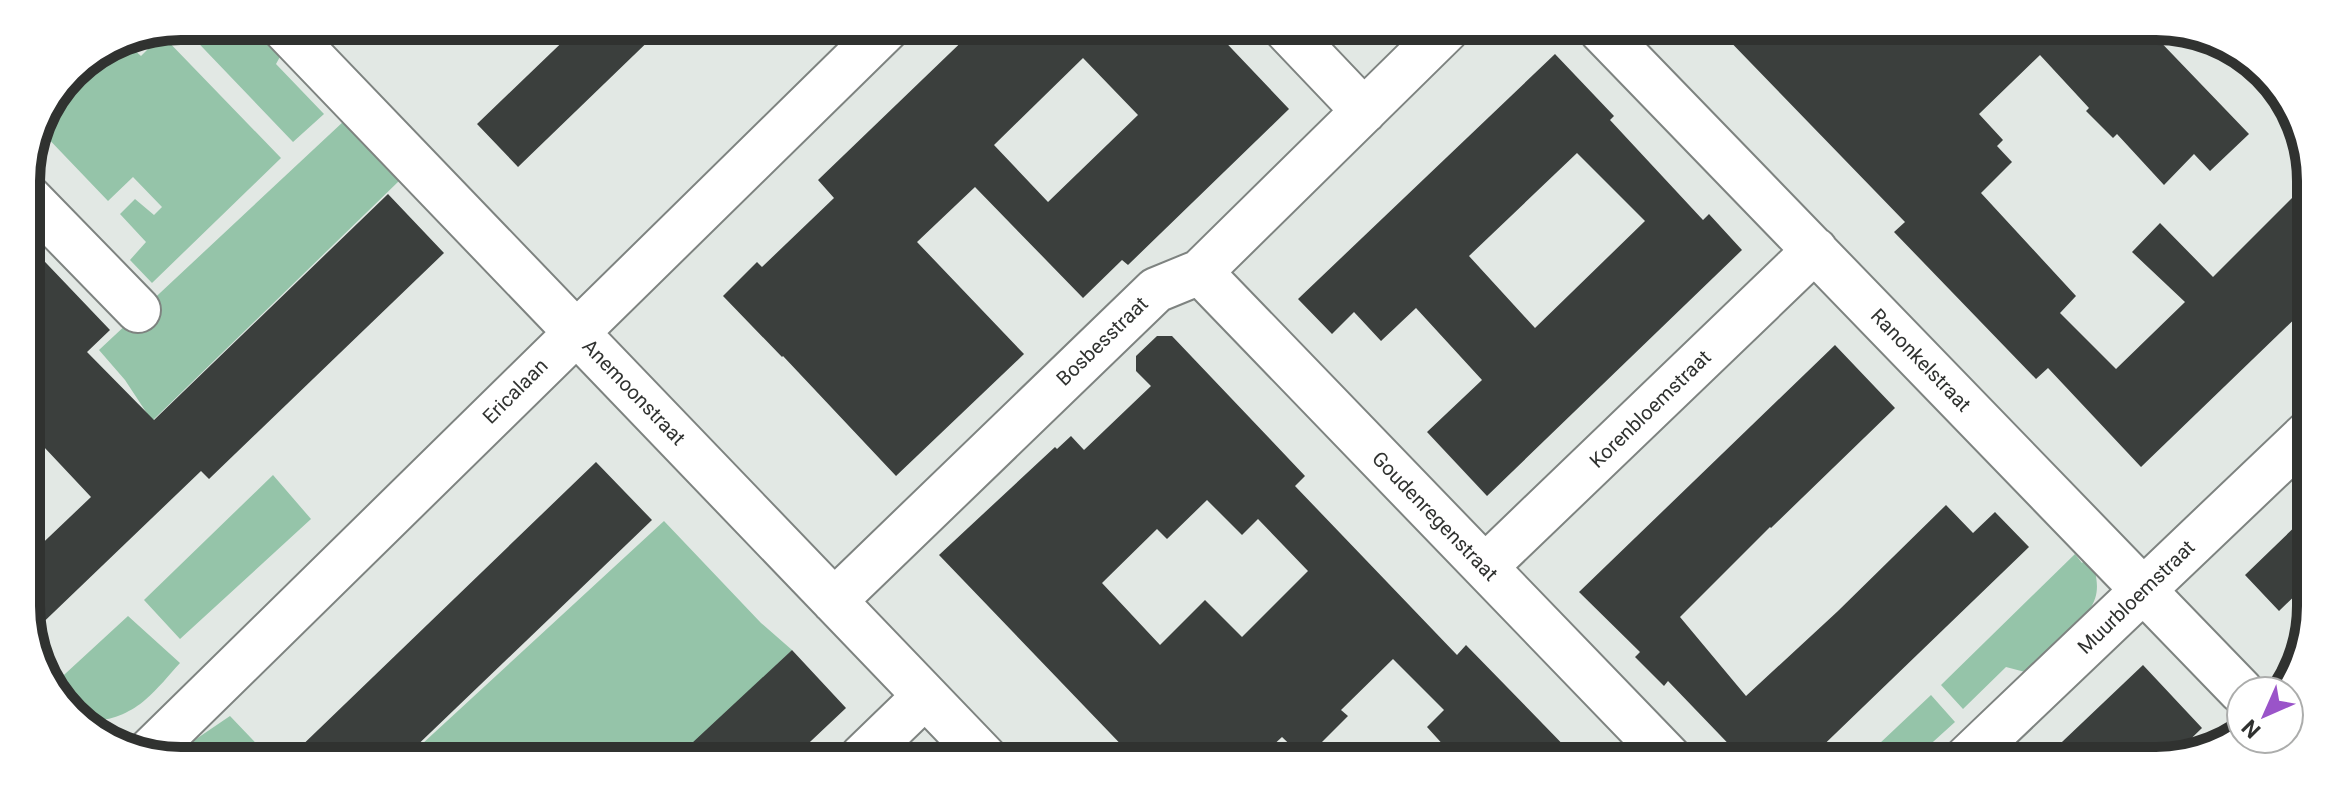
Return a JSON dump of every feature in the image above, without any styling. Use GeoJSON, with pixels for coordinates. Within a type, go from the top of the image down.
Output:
{"type":"FeatureCollection","features":[{"type":"Feature","properties":{"kind":"street","name":"Anemoonstraat"},"geometry":{"type":"LineString","coordinates":[[295,40],[974,747]]}},
{"type":"Feature","properties":{"kind":"street","name":"Ericalaan"},"geometry":{"type":"LineString","coordinates":[[157,745],[875,40]]}},
{"type":"Feature","properties":{"kind":"street"},"geometry":{"type":"LineString","coordinates":[[1296,40],[1364,111]]}},
{"type":"Feature","properties":{"kind":"street","name":"Bosbesstraat"},"geometry":{"type":"LineString","coordinates":[[834,601],[1156,290],[1200,272],[1436,40]]}},
{"type":"Feature","properties":{"kind":"street","name":"Ranonkelstraat"},"geometry":{"type":"LineString","coordinates":[[1611,40],[2225,675]]}},
{"type":"Feature","properties":{"kind":"street"},"geometry":{"type":"LineString","coordinates":[[40,209],[138,310]]}},
{"type":"Feature","properties":{"kind":"street","name":"Korenbloemstraat"},"geometry":{"type":"LineString","coordinates":[[1485,567],[1815,250]]}},
{"type":"Feature","properties":{"kind":"street","name":"Goudenregenstraat"},"geometry":{"type":"LineString","coordinates":[[1200,272],[1658,747]]}},
{"type":"Feature","properties":{"kind":"street","name":"Muurbloemstraat"},"geometry":{"type":"LineString","coordinates":[[1979,747],[2297,444]]}},
{"type":"Feature","properties":{"kind":"street"},"geometry":{"type":"LineString","coordinates":[[872,747],[925,696]]}},
{"type":"Feature","properties":{"kind":"green space"},"geometry":{"type":"Polygon","coordinates":[[[195,40],[269,40],[282,53],[276,64],[324,114],[293,142],[195,40]]]}},
{"type":"Feature","properties":{"kind":"green space"},"geometry":{"type":"Polygon","coordinates":[[[168,41],[281,158],[152,283],[130,260],[146,242],[120,214],[135,199],[154,215],[162,207],[133,177],[108,201],[47,138],[69,95],[88,75],[127,51],[133,49],[141,56],[154,43],[168,41]]]}},
{"type":"Feature","properties":{"kind":"green space"},"geometry":{"type":"Polygon","coordinates":[[[344,121],[400,180],[152,421],[125,380],[99,350],[344,121]]]}},
{"type":"Feature","properties":{"kind":"green space"},"geometry":{"type":"Polygon","coordinates":[[[273,475],[311,519],[180,639],[144,600],[273,475]]]}},
{"type":"Feature","properties":{"kind":"green space"},"geometry":{"type":"Polygon","coordinates":[[[664,521],[761,623],[792,650],[690,747],[419,747],[664,521]]]}},
{"type":"Feature","properties":{"kind":"green space"},"geometry":{"type":"Polygon","coordinates":[[[2075,554],[2082,563],[2090,555],[2097,580],[2095,598],[2086,615],[2025,672],[2006,667],[1963,709],[1941,685],[2075,554]]]}},
{"type":"Feature","properties":{"kind":"green space"},"geometry":{"type":"Polygon","coordinates":[[[128,616],[180,663],[138,705],[102,720],[75,699],[61,678],[128,616]]]}},
{"type":"Feature","properties":{"kind":"green space"},"geometry":{"type":"Polygon","coordinates":[[[1931,695],[1955,722],[1927,747],[1876,747],[1931,695]]]}},
{"type":"Feature","properties":{"kind":"green space"},"geometry":{"type":"Polygon","coordinates":[[[230,716],[259,747],[184,747],[230,716]]]}},
{"type":"Feature","properties":{"kind":"building"},"geometry":{"type":"Polygon","coordinates":[[[564,40],[650,40],[518,167],[477,124],[564,40]]]}},
{"type":"Feature","properties":{"kind":"building"},"geometry":{"type":"Polygon","coordinates":[[[964,40],[1223,40],[1289,109],[1128,265],[1122,260],[1083,298],[975,187],[917,242],[1024,354],[896,476],[723,296],[757,262],[762,267],[834,198],[818,180],[964,40]],[[1083,58],[994,145],[1048,202],[1138,115],[1083,58]]]}},
{"type":"Feature","properties":{"kind":"building"},"geometry":{"type":"Polygon","coordinates":[[[1729,40],[2159,40],[2249,134],[2210,171],[2194,154],[2164,185],[2117,134],[2113,138],[2086,111],[2089,108],[2040,55],[1979,114],[2003,140],[1997,146],[2012,162],[1981,193],[2076,296],[2060,313],[2116,369],[2185,302],[2132,252],[2160,223],[2213,277],[2297,193],[2297,317],[2141,467],[2048,368],[2036,379],[1894,232],[1905,222],[1729,40]]]}},
{"type":"Feature","properties":{"kind":"building"},"geometry":{"type":"Polygon","coordinates":[[[1555,54],[1614,116],[1610,120],[1703,220],[1709,214],[1742,250],[1487,496],[1427,432],[1482,380],[1416,308],[1381,341],[1354,312],[1332,334],[1298,299],[1555,54]],[[1577,153],[1469,256],[1535,328],[1645,221],[1577,153]]]}},
{"type":"Feature","properties":{"kind":"building"},"geometry":{"type":"Polygon","coordinates":[[[388,194],[444,253],[209,479],[201,471],[42,624],[40,546],[91,497],[40,443],[40,257],[110,330],[87,352],[154,420],[388,194]]]}},
{"type":"Feature","properties":{"kind":"building"},"geometry":{"type":"Polygon","coordinates":[[[1157,336],[1172,336],[1305,476],[1295,486],[1457,655],[1466,645],[1565,747],[1445,747],[1427,727],[1444,710],[1393,659],[1341,710],[1348,716],[1317,747],[1292,747],[1282,737],[1271,747],[1123,747],[939,555],[1055,447],[1057,449],[1071,436],[1084,450],[1151,386],[1136,371],[1136,356],[1157,336]],[[1207,500],[1167,539],[1157,529],[1102,583],[1160,645],[1205,600],[1242,637],[1308,571],[1258,519],[1242,535],[1207,500]]]}},
{"type":"Feature","properties":{"kind":"building"},"geometry":{"type":"Polygon","coordinates":[[[1835,345],[1895,408],[1680,617],[1746,696],[1946,505],[1973,533],[1995,512],[2029,547],[1821,747],[1731,747],[1668,681],[1664,686],[1635,657],[1640,652],[1579,592],[1835,345]]]}},
{"type":"Feature","properties":{"kind":"building"},"geometry":{"type":"Polygon","coordinates":[[[596,462],[652,520],[415,747],[300,747],[596,462]]]}},
{"type":"Feature","properties":{"kind":"building"},"geometry":{"type":"Polygon","coordinates":[[[2297,525],[2297,594],[2279,611],[2245,575],[2297,525]]]}},
{"type":"Feature","properties":{"kind":"building"},"geometry":{"type":"Polygon","coordinates":[[[792,650],[846,708],[805,747],[688,747],[792,650]]]}},
{"type":"Feature","properties":{"kind":"building"},"geometry":{"type":"Polygon","coordinates":[[[2143,665],[2202,728],[2186,743],[2165,747],[2057,747],[2143,665]]]}}]}
